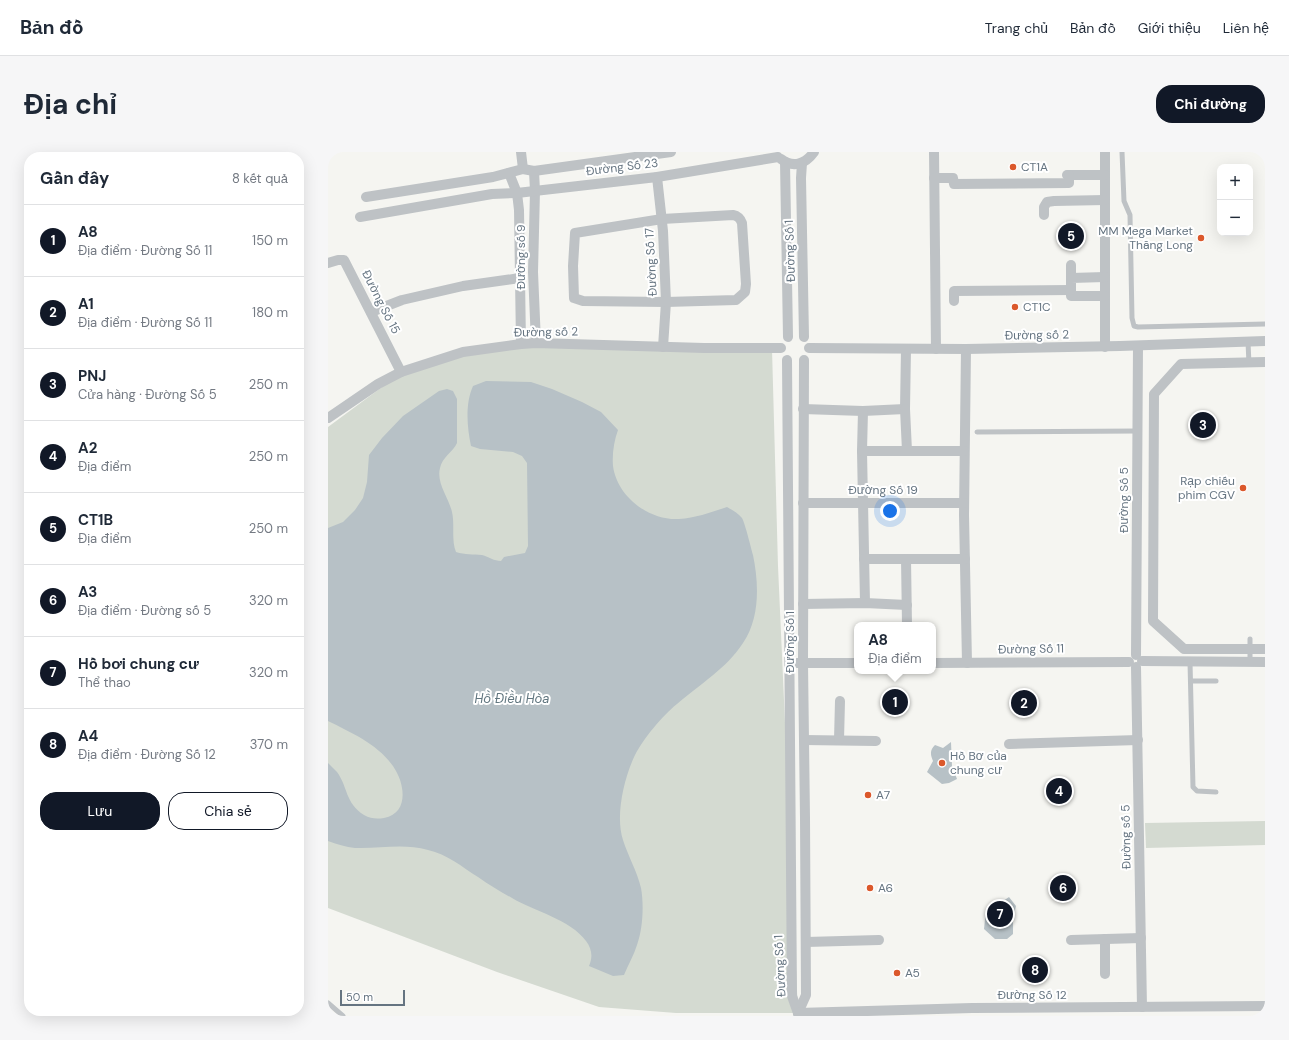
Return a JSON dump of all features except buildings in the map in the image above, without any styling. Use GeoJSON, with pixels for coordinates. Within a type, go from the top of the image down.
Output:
{"type":"FeatureCollection","features":[{"type":"Feature","properties":{"kind":"street"},"geometry":{"type":"LineString","coordinates":[[366,197],[493,177],[509,173],[523,168],[521,152]]}},
{"type":"Feature","properties":{"kind":"street","name":"Đường Số 23"},"geometry":{"type":"LineString","coordinates":[[523,168],[534,171],[671,152]]}},
{"type":"Feature","properties":{"kind":"street"},"geometry":{"type":"LineString","coordinates":[[802,163],[809,159],[814,152]]}},
{"type":"Feature","properties":{"kind":"street"},"geometry":{"type":"LineString","coordinates":[[934,152],[936,348]]}},
{"type":"Feature","properties":{"kind":"street"},"geometry":{"type":"LineString","coordinates":[[1105,152],[1105,346]]}},
{"type":"Feature","properties":{"kind":"street","name":"Đường Số 23"},"geometry":{"type":"LineString","coordinates":[[360,217],[492,194],[517,193],[657,177],[779,157],[794,164],[802,163]]}},
{"type":"Feature","properties":{"kind":"street","name":"Đường Số 1"},"geometry":{"type":"LineString","coordinates":[[779,157],[788,337]]}},
{"type":"Feature","properties":{"kind":"street","name":"Đường Số 1"},"geometry":{"type":"LineString","coordinates":[[802,163],[804,337]]}},
{"type":"Feature","properties":{"kind":"street","name":"Đường số 9"},"geometry":{"type":"LineString","coordinates":[[534,171],[533,272],[536,344]]}},
{"type":"Feature","properties":{"kind":"street","name":"Đường số 9"},"geometry":{"type":"LineString","coordinates":[[509,173],[517,193],[521,344]]}},
{"type":"Feature","properties":{"kind":"street"},"geometry":{"type":"LineString","coordinates":[[934,178],[954,178],[954,184],[1069,183],[1068,175],[1105,175]]}},
{"type":"Feature","properties":{"kind":"street","name":"Đường Số 17"},"geometry":{"type":"LineString","coordinates":[[657,177],[662,219],[666,302],[663,347]]}},
{"type":"Feature","properties":{"kind":"street"},"geometry":{"type":"LineString","coordinates":[[1044,215],[1044,207],[1047,202],[1105,200]]}},
{"type":"Feature","properties":{"kind":"street"},"geometry":{"type":"LineString","coordinates":[[737,216],[742,223],[746,284],[745,292],[736,300],[666,302],[584,301],[574,298],[573,266],[575,232],[662,219],[737,216]]}},
{"type":"Feature","properties":{"kind":"street","name":"Đường Số 15"},"geometry":{"type":"LineString","coordinates":[[328,263],[344,260],[401,372]]}},
{"type":"Feature","properties":{"kind":"street"},"geometry":{"type":"LineString","coordinates":[[1071,265],[1071,296],[1105,296]]}},
{"type":"Feature","properties":{"kind":"street"},"geometry":{"type":"LineString","coordinates":[[1071,278],[1105,277]]}},
{"type":"Feature","properties":{"kind":"street"},"geometry":{"type":"LineString","coordinates":[[371,312],[402,300],[463,286],[520,278]]}},
{"type":"Feature","properties":{"kind":"street"},"geometry":{"type":"LineString","coordinates":[[935,301],[956,301],[954,292],[1071,290]]}},
{"type":"Feature","properties":{"kind":"street"},"geometry":{"type":"LineString","coordinates":[[796,335],[804,337],[809,344],[809,353],[804,360],[793,363],[786,360],[782,354],[781,348],[783,341],[788,337],[796,335]]}},
{"type":"Feature","properties":{"kind":"street","name":"Đường số 2"},"geometry":{"type":"LineString","coordinates":[[809,348],[966,349],[1138,346],[1265,341]]}},
{"type":"Feature","properties":{"kind":"street","name":"Đường số 2"},"geometry":{"type":"LineString","coordinates":[[328,418],[378,384],[401,372],[463,352],[521,344],[781,348]]}},
{"type":"Feature","properties":{"kind":"street","name":"Đường Số 5"},"geometry":{"type":"LineString","coordinates":[[1136,661],[1138,346]]}},
{"type":"Feature","properties":{"kind":"street"},"geometry":{"type":"LineString","coordinates":[[906,348],[906,451]]}},
{"type":"Feature","properties":{"kind":"street"},"geometry":{"type":"LineString","coordinates":[[966,349],[964,503],[967,663]]}},
{"type":"Feature","properties":{"kind":"street","name":"Đường Số 1"},"geometry":{"type":"LineString","coordinates":[[786,360],[792,996],[798,1014]]}},
{"type":"Feature","properties":{"kind":"street","name":"Đường Số 1"},"geometry":{"type":"LineString","coordinates":[[798,1014],[806,995],[802,503],[804,360]]}},
{"type":"Feature","properties":{"kind":"street"},"geometry":{"type":"LineString","coordinates":[[1265,362],[1249,365],[1181,364],[1154,394],[1153,621],[1184,649],[1250,644],[1265,649]]}},
{"type":"Feature","properties":{"kind":"street"},"geometry":{"type":"LineString","coordinates":[[803,409],[863,411],[905,409]]}},
{"type":"Feature","properties":{"kind":"street"},"geometry":{"type":"LineString","coordinates":[[863,411],[862,451],[865,603]]}},
{"type":"Feature","properties":{"kind":"street"},"geometry":{"type":"LineString","coordinates":[[862,451],[964,451]]}},
{"type":"Feature","properties":{"kind":"street"},"geometry":{"type":"LineString","coordinates":[[1137,453],[1154,453]]}},
{"type":"Feature","properties":{"kind":"street","name":"Đường Số 19"},"geometry":{"type":"LineString","coordinates":[[802,503],[964,503]]}},
{"type":"Feature","properties":{"kind":"street"},"geometry":{"type":"LineString","coordinates":[[1137,542],[1154,541]]}},
{"type":"Feature","properties":{"kind":"street"},"geometry":{"type":"LineString","coordinates":[[906,559],[907,622]]}},
{"type":"Feature","properties":{"kind":"street"},"geometry":{"type":"LineString","coordinates":[[864,560],[965,559]]}},
{"type":"Feature","properties":{"kind":"street"},"geometry":{"type":"LineString","coordinates":[[803,604],[865,603],[907,605]]}},
{"type":"Feature","properties":{"kind":"street","name":"Đường Số 11"},"geometry":{"type":"LineString","coordinates":[[936,663],[1136,661],[1265,662]]}},
{"type":"Feature","properties":{"kind":"street","name":"Đường số 5"},"geometry":{"type":"LineString","coordinates":[[1136,661],[1142,1007]]}},
{"type":"Feature","properties":{"kind":"street"},"geometry":{"type":"LineString","coordinates":[[789,663],[854,663]]}},
{"type":"Feature","properties":{"kind":"street"},"geometry":{"type":"LineString","coordinates":[[839,740],[840,701]]}},
{"type":"Feature","properties":{"kind":"street"},"geometry":{"type":"LineString","coordinates":[[804,740],[876,741]]}},
{"type":"Feature","properties":{"kind":"street"},"geometry":{"type":"LineString","coordinates":[[1010,744],[1138,740]]}},
{"type":"Feature","properties":{"kind":"street"},"geometry":{"type":"LineString","coordinates":[[1071,940],[1141,938]]}},
{"type":"Feature","properties":{"kind":"street"},"geometry":{"type":"LineString","coordinates":[[1105,939],[1105,974]]}},
{"type":"Feature","properties":{"kind":"street"},"geometry":{"type":"LineString","coordinates":[[806,942],[879,940]]}},
{"type":"Feature","properties":{"kind":"street","name":"Đường Số 12"},"geometry":{"type":"LineString","coordinates":[[798,1014],[972,1008],[1265,1006]]}},
{"type":"Feature","properties":{"kind":"lane"},"geometry":{"type":"LineString","coordinates":[[1122,152],[1124,202],[1130,215],[1132,323],[1134,326],[1265,324]]}},
{"type":"Feature","properties":{"kind":"lane"},"geometry":{"type":"LineString","coordinates":[[1248,342],[1249,365]]}},
{"type":"Feature","properties":{"kind":"lane"},"geometry":{"type":"LineString","coordinates":[[978,432],[1138,432]]}},
{"type":"Feature","properties":{"kind":"lane"},"geometry":{"type":"LineString","coordinates":[[1250,644],[1250,662]]}},
{"type":"Feature","properties":{"kind":"lane"},"geometry":{"type":"LineString","coordinates":[[1190,662],[1193,787],[1197,791],[1216,792]]}},
{"type":"Feature","properties":{"kind":"lane"},"geometry":{"type":"LineString","coordinates":[[1191,681],[1216,681]]}},
{"type":"Feature","properties":{"kind":"lane"},"geometry":{"type":"LineString","coordinates":[[328,1003],[343,1016]]}},
{"type":"Feature","properties":{"kind":"shaded area"},"geometry":{"type":"Polygon","coordinates":[[[536,345],[772,349],[778,566],[798,1013],[676,1013],[599,1007],[497,972],[328,908],[328,427],[401,373],[463,353],[536,345]]]}},
{"type":"Feature","properties":{"kind":"shaded area"},"geometry":{"type":"Polygon","coordinates":[[[1265,821],[1265,845],[1146,848],[1145,823],[1265,821]]]}},
{"type":"Feature","properties":{"kind":"water","name":"Hồ Điều Hòa"},"geometry":{"type":"Polygon","coordinates":[[[486,381],[531,382],[552,389],[601,412],[618,430],[615,439],[613,466],[621,488],[628,497],[646,511],[668,519],[692,517],[727,507],[742,518],[753,555],[757,600],[753,623],[749,633],[736,652],[721,668],[671,709],[659,721],[639,748],[627,775],[620,809],[621,830],[625,846],[641,888],[643,909],[639,939],[624,975],[613,976],[589,966],[591,959],[590,947],[586,941],[571,927],[552,916],[508,896],[442,854],[409,847],[355,848],[328,841],[328,763],[341,778],[353,805],[364,815],[369,817],[384,818],[392,815],[401,805],[402,792],[399,777],[396,771],[383,754],[366,741],[328,721],[328,528],[343,522],[355,510],[363,498],[367,482],[369,455],[382,438],[403,416],[439,391],[447,389],[453,391],[457,399],[457,443],[441,464],[439,474],[441,485],[452,512],[456,552],[482,555],[501,561],[504,557],[525,553],[528,546],[527,463],[522,456],[513,452],[480,449],[471,446],[468,431],[468,408],[470,393],[473,386],[486,381]]]}},
{"type":"Feature","properties":{"kind":"water","name":"Hồ Bơ của chung cư"},"geometry":{"type":"Polygon","coordinates":[[[951,742],[952,766],[957,779],[949,783],[942,784],[927,772],[933,761],[931,750],[935,745],[943,748],[951,742]]]}},
{"type":"Feature","properties":{"kind":"water"},"geometry":{"type":"Polygon","coordinates":[[[1009,897],[1016,906],[1013,919],[1013,934],[1007,939],[995,939],[984,929],[986,910],[993,904],[1000,903],[1009,897]]]}},
{"type":"Feature","properties":{"kind":"place","name":"CT1A"},"geometry":{"type":"Point","coordinates":[1013,167]}},
{"type":"Feature","properties":{"kind":"place","name":"CT1B"},"geometry":{"type":"Point","coordinates":[1071,236]}},
{"type":"Feature","properties":{"kind":"place","name":"MM Mega Market Thăng Long"},"geometry":{"type":"Point","coordinates":[1201,238]}},
{"type":"Feature","properties":{"kind":"place","name":"CT1C"},"geometry":{"type":"Point","coordinates":[1015,307]}},
{"type":"Feature","properties":{"kind":"place","name":"PNJ"},"geometry":{"type":"Point","coordinates":[1203,425]}},
{"type":"Feature","properties":{"kind":"place","name":"Rạp chiếu phim CGV"},"geometry":{"type":"Point","coordinates":[1243,488]}},
{"type":"Feature","properties":{"kind":"place","name":"A8"},"geometry":{"type":"Point","coordinates":[895,702]}},
{"type":"Feature","properties":{"kind":"place","name":"A1"},"geometry":{"type":"Point","coordinates":[1024,703]}},
{"type":"Feature","properties":{"kind":"place","name":"Hồ Bơ của chung cư"},"geometry":{"type":"Point","coordinates":[942,763]}},
{"type":"Feature","properties":{"kind":"place","name":"A2"},"geometry":{"type":"Point","coordinates":[1059,791]}},
{"type":"Feature","properties":{"kind":"place","name":"A7"},"geometry":{"type":"Point","coordinates":[868,795]}},
{"type":"Feature","properties":{"kind":"place","name":"A6"},"geometry":{"type":"Point","coordinates":[870,888]}},
{"type":"Feature","properties":{"kind":"place","name":"A3"},"geometry":{"type":"Point","coordinates":[1063,888]}},
{"type":"Feature","properties":{"kind":"place","name":"Hồ bơi chung cư"},"geometry":{"type":"Point","coordinates":[1000,914]}},
{"type":"Feature","properties":{"kind":"place","name":"A4"},"geometry":{"type":"Point","coordinates":[1035,970]}},
{"type":"Feature","properties":{"kind":"place","name":"A5"},"geometry":{"type":"Point","coordinates":[897,973]}}]}
